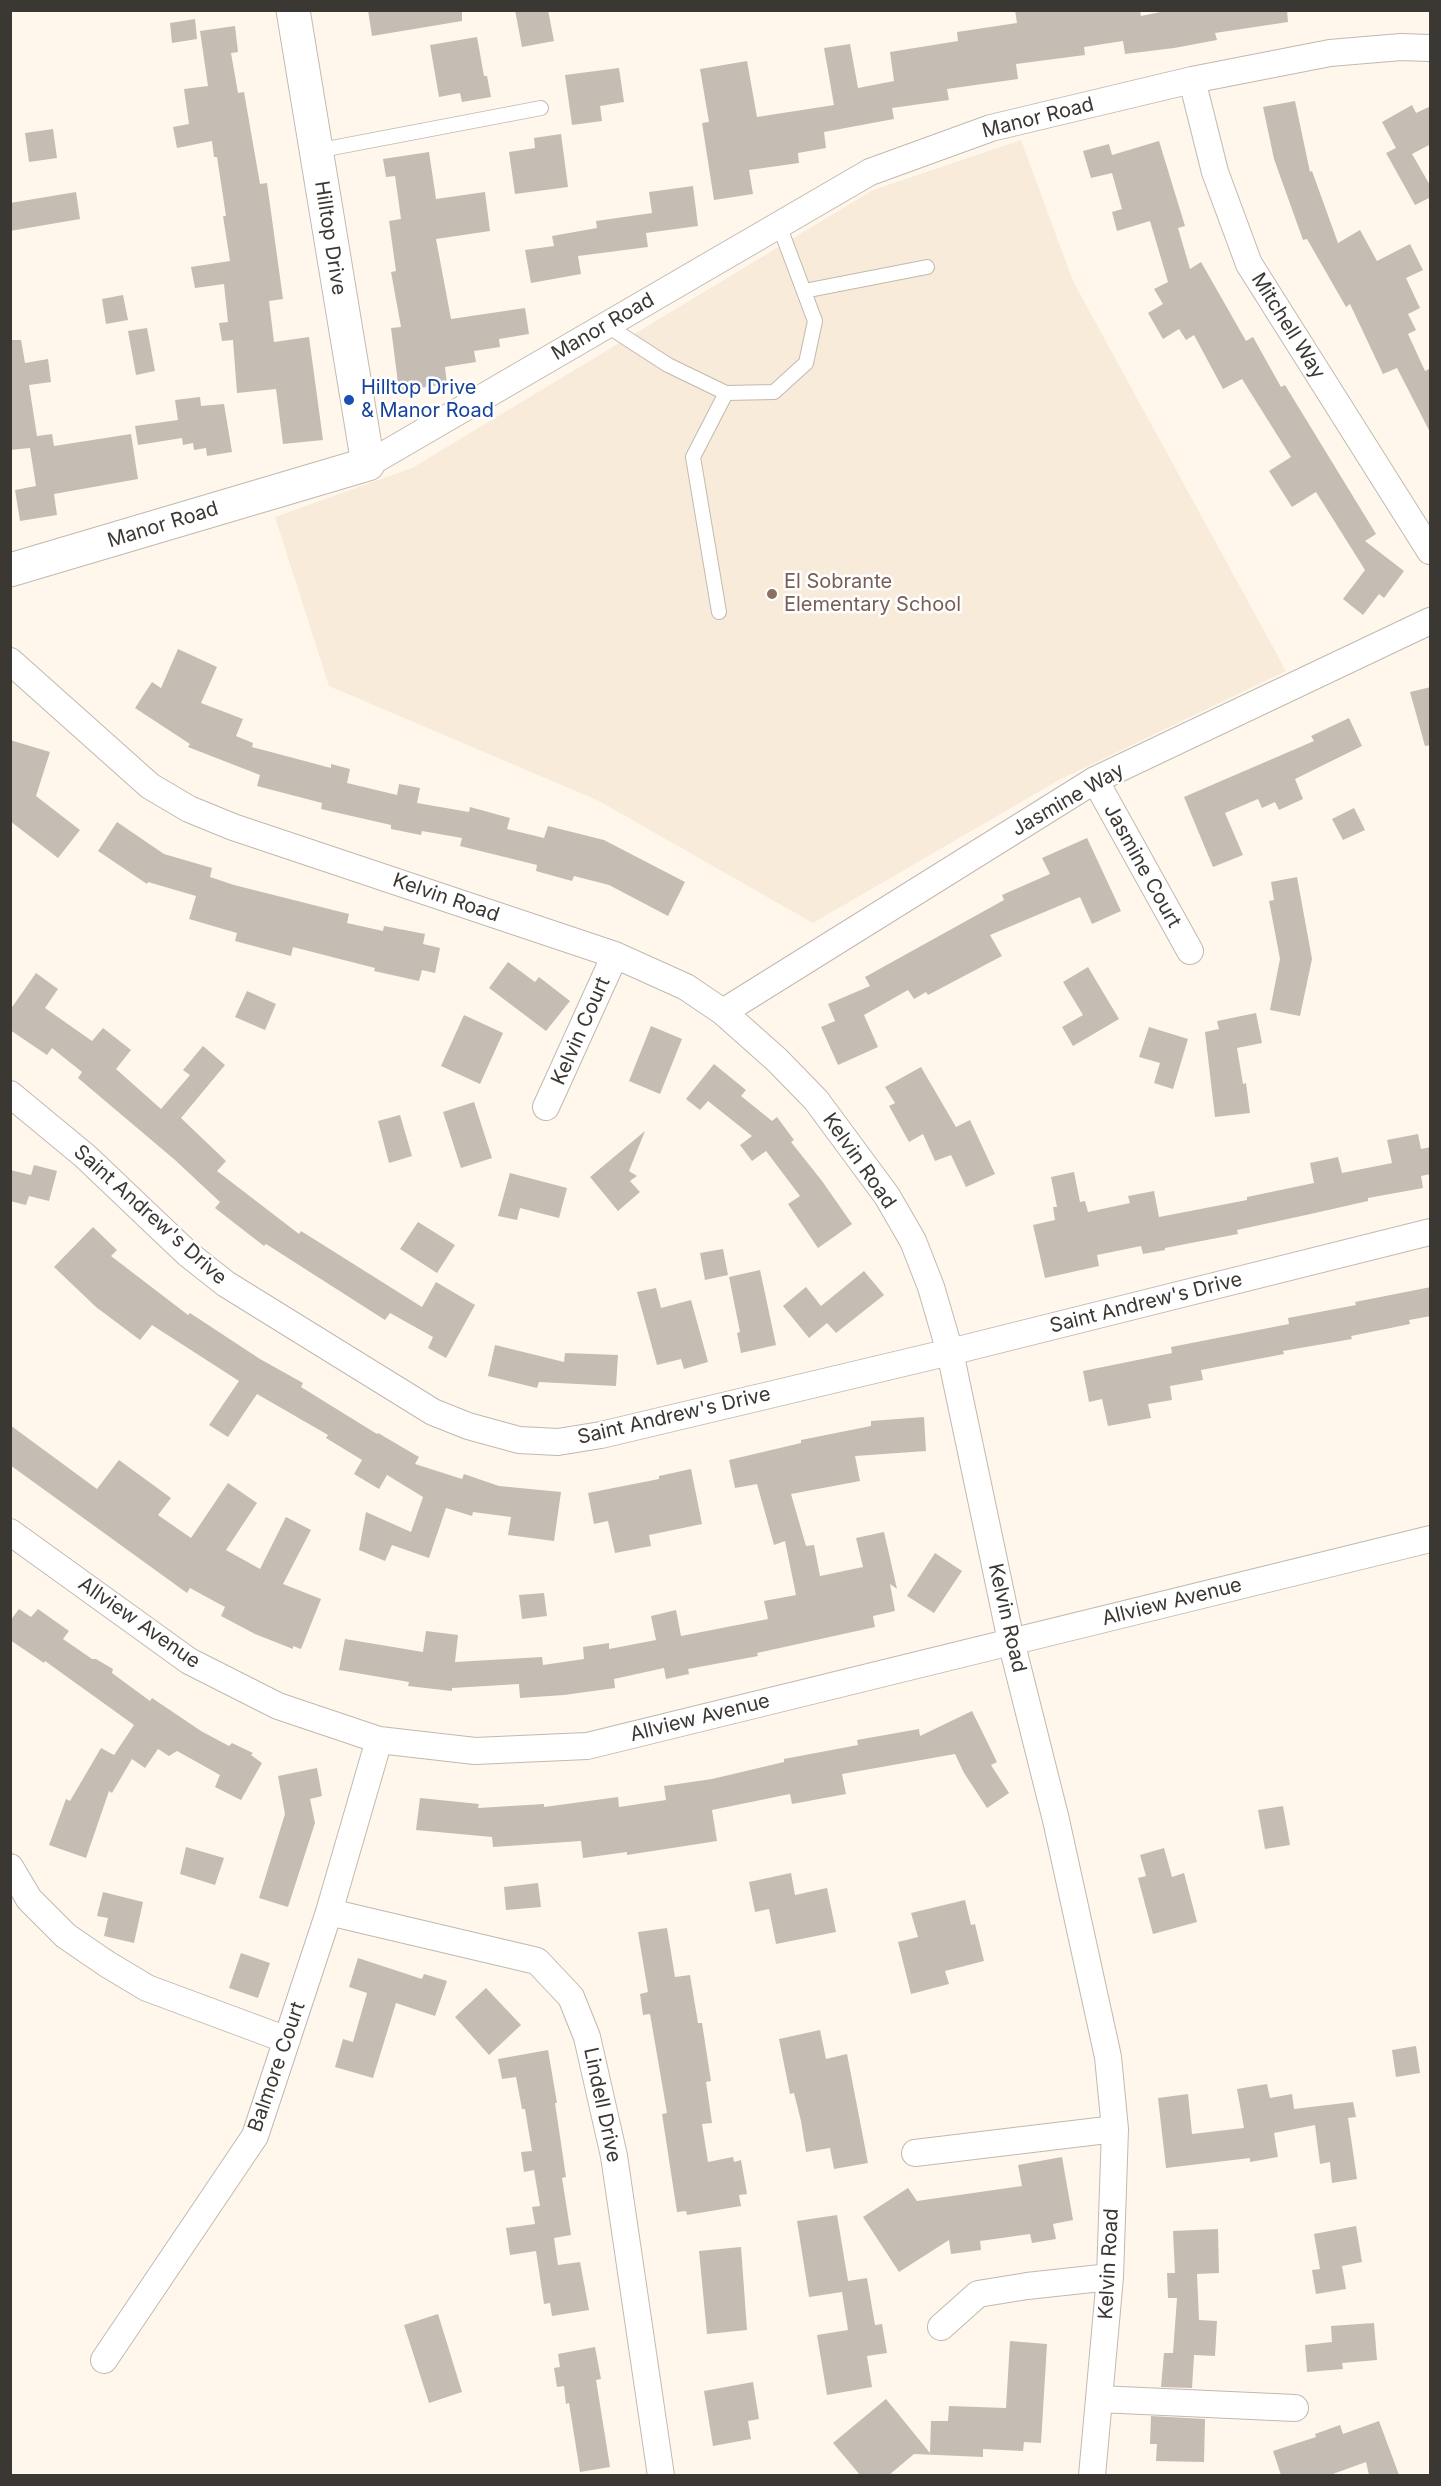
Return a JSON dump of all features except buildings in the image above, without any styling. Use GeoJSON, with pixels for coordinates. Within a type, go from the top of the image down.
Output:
{"type":"FeatureCollection","features":[{"type":"Feature","properties":{"kind":"street","name":"Hilltop Drive"},"geometry":{"type":"LineString","coordinates":[[293,10],[368,465]]}},
{"type":"Feature","properties":{"kind":"street","name":"Manor Road"},"geometry":{"type":"LineString","coordinates":[[10,570],[368,465],[870,171],[991,128],[1192,80],[1330,52],[1401,47],[1431,48]]}},
{"type":"Feature","properties":{"kind":"street","name":"Mitchell Way"},"geometry":{"type":"LineString","coordinates":[[1192,80],[1215,172],[1249,264],[1431,551]]}},
{"type":"Feature","properties":{"kind":"street","name":"Jasmine Way"},"geometry":{"type":"LineString","coordinates":[[723,1012],[1095,780],[1431,621]]}},
{"type":"Feature","properties":{"kind":"street","name":"Kelvin Road"},"geometry":{"type":"LineString","coordinates":[[10,661],[150,786],[189,809],[233,827],[615,955],[686,987],[723,1012],[777,1060],[816,1100],[886,1196],[913,1241],[931,1287],[950,1352],[1011,1641],[1056,1820],[1108,2057],[1115,2128],[1110,2277],[1092,2475]]}},
{"type":"Feature","properties":{"kind":"street","name":"Jasmine Court"},"geometry":{"type":"LineString","coordinates":[[1095,780],[1190,951]]}},
{"type":"Feature","properties":{"kind":"street","name":"Kelvin Court"},"geometry":{"type":"LineString","coordinates":[[546,1107],[615,955]]}},
{"type":"Feature","properties":{"kind":"street","name":"Saint Andrew's Drive"},"geometry":{"type":"LineString","coordinates":[[10,1094],[85,1156],[188,1254],[226,1284],[433,1412],[468,1426],[519,1440],[558,1442],[601,1435],[950,1352],[1431,1232]]}},
{"type":"Feature","properties":{"kind":"street","name":"Allview Avenue"},"geometry":{"type":"LineString","coordinates":[[10,1533],[189,1661],[278,1706],[379,1740],[475,1750],[587,1746],[1431,1539]]}},
{"type":"Feature","properties":{"kind":"street","name":"Balmore Court"},"geometry":{"type":"LineString","coordinates":[[104,2360],[255,2136],[329,1912],[379,1740]]}},
{"type":"Feature","properties":{"kind":"street"},"geometry":{"type":"LineString","coordinates":[[10,1867],[29,1899],[66,1936],[107,1964],[147,1988],[287,2040]]}},
{"type":"Feature","properties":{"kind":"street","name":"Lindell Drive"},"geometry":{"type":"LineString","coordinates":[[329,1912],[537,1961],[571,1997],[587,2037],[614,2156],[661,2475]]}},
{"type":"Feature","properties":{"kind":"street"},"geometry":{"type":"LineString","coordinates":[[915,2153],[1115,2128]]}},
{"type":"Feature","properties":{"kind":"street"},"geometry":{"type":"LineString","coordinates":[[941,2327],[978,2294],[1110,2277]]}},
{"type":"Feature","properties":{"kind":"street"},"geometry":{"type":"LineString","coordinates":[[1100,2399],[1295,2408]]}},
{"type":"Feature","properties":{"kind":"lane"},"geometry":{"type":"LineString","coordinates":[[316,151],[541,108]]}},
{"type":"Feature","properties":{"kind":"lane"},"geometry":{"type":"LineString","coordinates":[[606,326],[668,365],[726,393],[774,392],[806,363],[815,321],[779,225]]}},
{"type":"Feature","properties":{"kind":"lane"},"geometry":{"type":"LineString","coordinates":[[804,291],[927,267]]}},
{"type":"Feature","properties":{"kind":"lane"},"geometry":{"type":"LineString","coordinates":[[719,612],[693,457],[726,393]]}},
{"type":"Feature","properties":{"kind":"shaded area","name":"El Sobrante Elementary School"},"geometry":{"type":"Polygon","coordinates":[[[1021,140],[1073,281],[1286,671],[1059,780],[813,923],[599,801],[329,686],[275,517],[412,468],[873,190],[1021,140]]]}},
{"type":"Feature","properties":{"kind":"place","name":"Hilltop Drive & Manor Road"},"geometry":{"type":"Point","coordinates":[349,400]}},
{"type":"Feature","properties":{"kind":"place","name":"El Sobrante Elementary School"},"geometry":{"type":"Point","coordinates":[772,594]}}]}
